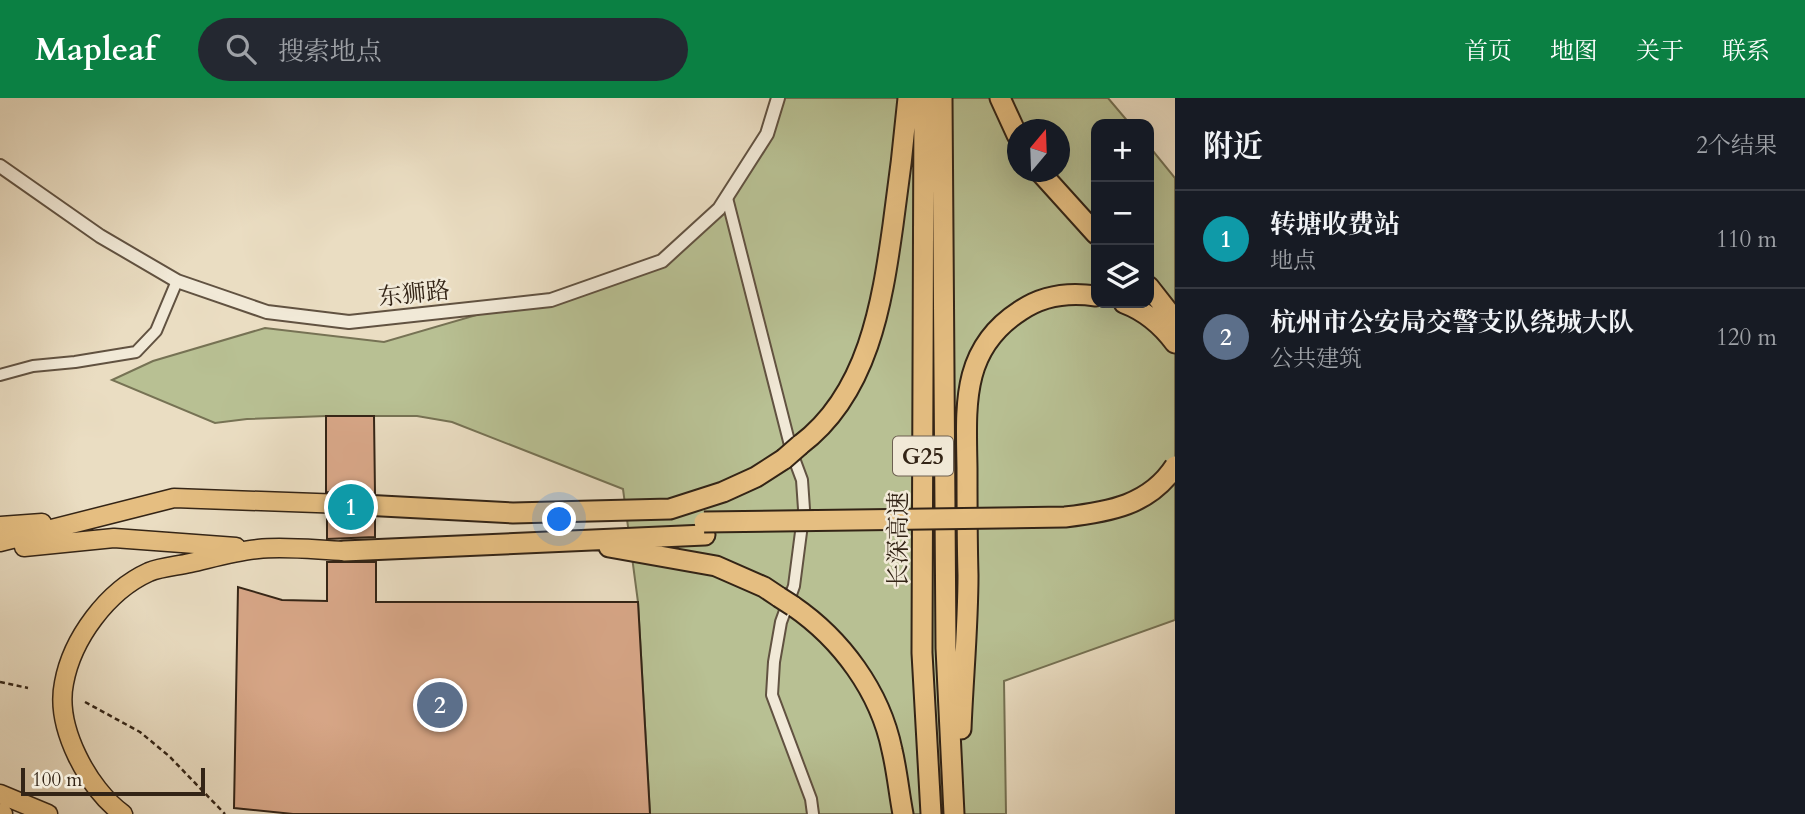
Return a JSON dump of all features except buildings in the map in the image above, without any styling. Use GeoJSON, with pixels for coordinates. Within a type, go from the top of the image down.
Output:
{"type":"FeatureCollection","features":[{"type":"Feature","properties":{"kind":"highway"},"geometry":{"type":"LineString","coordinates":[[513,513],[670,509],[723,492],[756,477],[783,458],[800,445],[838,406],[858,370],[882,300],[908,98]]}},
{"type":"Feature","properties":{"kind":"highway","name":"长深高速"},"geometry":{"type":"LineString","coordinates":[[924,98],[922,653],[931,814]]}},
{"type":"Feature","properties":{"kind":"highway","name":"长深高速"},"geometry":{"type":"LineString","coordinates":[[942,98],[946,648],[955,814]]}},
{"type":"Feature","properties":{"kind":"highway"},"geometry":{"type":"LineString","coordinates":[[1000,98],[1010,119]]}},
{"type":"Feature","properties":{"kind":"highway"},"geometry":{"type":"LineString","coordinates":[[1049,182],[1091,228]]}},
{"type":"Feature","properties":{"kind":"highway"},"geometry":{"type":"LineString","coordinates":[[955,814],[968,598],[966,415],[974,365],[984,344],[1006,320],[1028,305],[1052,296],[1081,293],[1091,295]]}},
{"type":"Feature","properties":{"kind":"highway"},"geometry":{"type":"LineString","coordinates":[[1154,293],[1175,320]]}},
{"type":"Feature","properties":{"kind":"highway"},"geometry":{"type":"LineString","coordinates":[[1137,308],[1165,330],[1175,343]]}},
{"type":"Feature","properties":{"kind":"highway"},"geometry":{"type":"LineString","coordinates":[[0,553],[44,544],[114,538],[258,549],[344,551],[560,540],[704,528],[1052,517],[1107,512],[1143,499],[1167,479],[1175,466]]}},
{"type":"Feature","properties":{"kind":"highway"},"geometry":{"type":"LineString","coordinates":[[0,542],[174,498],[344,503],[513,513],[618,527],[1051,530],[1098,526],[1136,513],[1159,499],[1175,484]]}},
{"type":"Feature","properties":{"kind":"highway"},"geometry":{"type":"LineString","coordinates":[[0,526],[87,520]]}},
{"type":"Feature","properties":{"kind":"highway"},"geometry":{"type":"LineString","coordinates":[[560,540],[716,566],[764,587],[817,622],[848,654],[874,701],[892,747],[903,814]]}},
{"type":"Feature","properties":{"kind":"highway"},"geometry":{"type":"LineString","coordinates":[[123,814],[89,778],[67,733],[63,685],[87,628],[104,604],[124,587],[150,572],[258,549]]}},
{"type":"Feature","properties":{"kind":"highway"},"geometry":{"type":"LineString","coordinates":[[0,794],[48,814]]}},
{"type":"Feature","properties":{"kind":"street","name":"东狮路"},"geometry":{"type":"LineString","coordinates":[[0,166],[100,236],[177,281],[267,312],[349,322],[551,300],[662,261],[719,209],[727,198],[767,134],[778,98]]}},
{"type":"Feature","properties":{"kind":"street"},"geometry":{"type":"LineString","coordinates":[[727,198],[792,453],[802,480],[804,509],[794,586],[781,622],[772,695],[811,799],[813,814]]}},
{"type":"Feature","properties":{"kind":"street"},"geometry":{"type":"LineString","coordinates":[[0,375],[33,366],[136,352],[156,331],[177,281]]}},
{"type":"Feature","properties":{"kind":"path"},"geometry":{"type":"LineString","coordinates":[[0,682],[28,688]]}},
{"type":"Feature","properties":{"kind":"path"},"geometry":{"type":"LineString","coordinates":[[85,702],[141,732],[169,756],[225,814]]}},
{"type":"Feature","properties":{"kind":"green space"},"geometry":{"type":"Polygon","coordinates":[[[774,98],[1108,98],[1126,119],[1091,119],[1091,308],[1154,308],[1154,152],[1175,178],[1175,620],[1004,681],[1006,814],[650,814],[638,602],[623,489],[452,422],[417,416],[326,416],[215,423],[112,380],[153,361],[265,328],[384,342],[662,261],[727,197],[767,134],[774,98]]]}},
{"type":"Feature","properties":{"kind":"place","name":"转塘收费站"},"geometry":{"type":"Point","coordinates":[351,507]}},
{"type":"Feature","properties":{"kind":"place","name":"杭州市公安局交警支队绕城大队"},"geometry":{"type":"Point","coordinates":[440,705]}}]}
